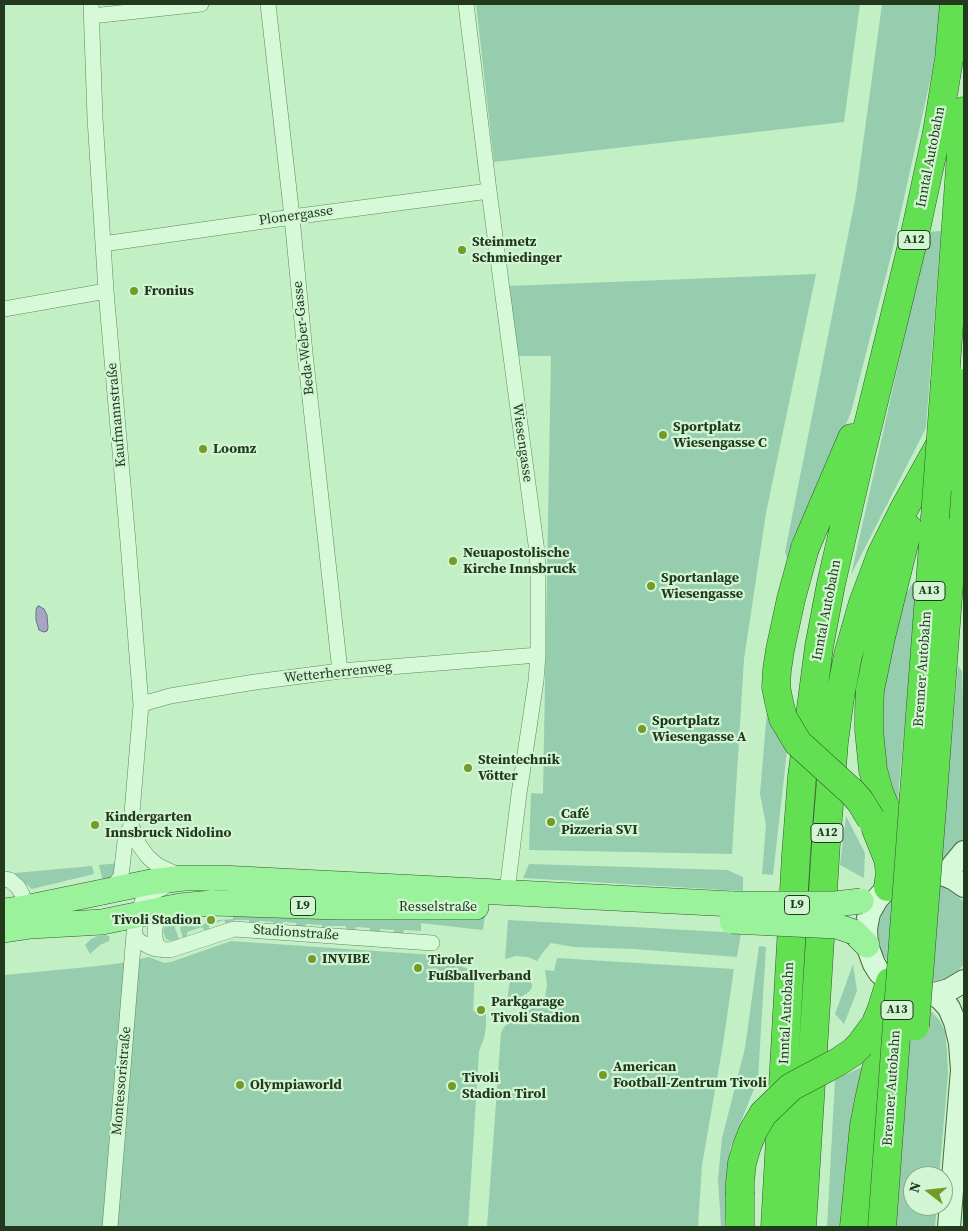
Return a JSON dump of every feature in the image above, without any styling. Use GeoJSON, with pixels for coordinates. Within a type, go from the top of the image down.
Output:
{"type":"FeatureCollection","features":[{"type":"Feature","properties":{"kind":"highway","name":"Inntal Autobahn"},"geometry":{"type":"LineString","coordinates":[[775,1227],[796,855],[804,758],[819,646],[831,584],[916,230],[937,132],[949,59],[954,4]]}},
{"type":"Feature","properties":{"kind":"highway","name":"Brenner Autobahn"},"geometry":{"type":"LineString","coordinates":[[882,1227],[923,795],[957,478],[964,111]]}},
{"type":"Feature","properties":{"kind":"highway"},"geometry":{"type":"LineString","coordinates":[[875,896],[890,873],[888,859],[880,838],[871,819],[852,792],[798,743],[783,718],[776,678],[791,598],[805,548],[855,430],[878,385]]}},
{"type":"Feature","properties":{"kind":"highway","name":"Inntal Autobahn"},"geometry":{"type":"LineString","coordinates":[[802,1227],[827,834],[834,742],[840,697],[848,655],[863,603],[885,548],[932,458],[958,388]]}},
{"type":"Feature","properties":{"kind":"highway","name":"Brenner Autobahn"},"geometry":{"type":"LineString","coordinates":[[900,1227],[923,795],[935,518],[958,388]]}},
{"type":"Feature","properties":{"kind":"highway"},"geometry":{"type":"LineString","coordinates":[[915,874],[897,837],[879,792],[870,751],[868,711],[870,690],[881,637],[906,534],[922,494],[932,458]]}},
{"type":"Feature","properties":{"kind":"highway"},"geometry":{"type":"LineString","coordinates":[[740,1227],[741,1172],[747,1146],[763,1114],[791,1087],[853,1052],[875,1024],[881,1010],[912,989]]}},
{"type":"Feature","properties":{"kind":"highway"},"geometry":{"type":"LineString","coordinates":[[854,1227],[864,1126],[877,1065],[912,989]]}},
{"type":"Feature","properties":{"kind":"main road"},"geometry":{"type":"LineString","coordinates":[[945,875],[964,852]]}},
{"type":"Feature","properties":{"kind":"main road","name":"L9"},"geometry":{"type":"LineString","coordinates":[[875,896],[900,879],[915,874],[945,875],[964,886]]}},
{"type":"Feature","properties":{"kind":"main road","name":"Resselstraße"},"geometry":{"type":"LineString","coordinates":[[15,909],[151,882],[184,878],[221,878],[470,899]]}},
{"type":"Feature","properties":{"kind":"main road","name":"Resselstraße"},"geometry":{"type":"LineString","coordinates":[[4,930],[31,926],[143,920],[180,906],[212,903],[338,907],[518,895],[732,913],[836,926],[860,939]]}},
{"type":"Feature","properties":{"kind":"main road","name":"Resselstraße"},"geometry":{"type":"LineString","coordinates":[[732,913],[835,904],[875,896]]}},
{"type":"Feature","properties":{"kind":"main road"},"geometry":{"type":"LineString","coordinates":[[875,896],[866,929],[860,939],[874,964],[879,972],[912,989],[942,1000],[955,1022],[960,1043],[963,1065],[949,1227]]}},
{"type":"Feature","properties":{"kind":"main road"},"geometry":{"type":"LineString","coordinates":[[912,989],[949,990],[964,980]]}},
{"type":"Feature","properties":{"kind":"street"},"geometry":{"type":"LineString","coordinates":[[92,10],[201,4]]}},
{"type":"Feature","properties":{"kind":"street","name":"Beda-Weber-Gasse"},"geometry":{"type":"LineString","coordinates":[[268,4],[340,671]]}},
{"type":"Feature","properties":{"kind":"street","name":"Wiesengasse"},"geometry":{"type":"LineString","coordinates":[[466,4],[538,571],[538,654],[536,680],[519,794],[518,895]]}},
{"type":"Feature","properties":{"kind":"street","name":"Kaufmannstraße"},"geometry":{"type":"LineString","coordinates":[[92,10],[95,118],[106,291],[141,705],[130,825],[125,841],[121,876],[108,890]]}},
{"type":"Feature","properties":{"kind":"street","name":"Plonergasse"},"geometry":{"type":"LineString","coordinates":[[104,244],[489,191]]}},
{"type":"Feature","properties":{"kind":"street"},"geometry":{"type":"LineString","coordinates":[[4,309],[106,291]]}},
{"type":"Feature","properties":{"kind":"street","name":"Wetterherrenweg"},"geometry":{"type":"LineString","coordinates":[[141,705],[170,696],[340,671],[538,654]]}},
{"type":"Feature","properties":{"kind":"street"},"geometry":{"type":"LineString","coordinates":[[130,825],[139,845],[148,857],[157,865],[184,878]]}},
{"type":"Feature","properties":{"kind":"street"},"geometry":{"type":"LineString","coordinates":[[163,950],[156,949],[139,941],[143,920],[144,897],[184,878]]}},
{"type":"Feature","properties":{"kind":"street","name":"Resselstraße"},"geometry":{"type":"LineString","coordinates":[[4,879],[13,882],[23,897],[15,909]]}},
{"type":"Feature","properties":{"kind":"street"},"geometry":{"type":"LineString","coordinates":[[143,920],[155,928],[157,945],[163,950]]}},
{"type":"Feature","properties":{"kind":"street","name":"Montessoristraße"},"geometry":{"type":"LineString","coordinates":[[110,1227],[143,920]]}},
{"type":"Feature","properties":{"kind":"street","name":"Stadionstraße"},"geometry":{"type":"LineString","coordinates":[[163,950],[170,950],[234,929],[432,943]]}},
{"type":"Feature","properties":{"kind":"green space"},"geometry":{"type":"Polygon","coordinates":[[[476,4],[860,4],[844,122],[494,162],[476,4]]]}},
{"type":"Feature","properties":{"kind":"green space"},"geometry":{"type":"Polygon","coordinates":[[[882,4],[943,4],[932,72],[892,252],[851,412],[789,564],[785,552],[856,195],[882,4]]]}},
{"type":"Feature","properties":{"kind":"green space"},"geometry":{"type":"Polygon","coordinates":[[[941,231],[926,428],[851,575],[928,232],[941,231]]]}},
{"type":"Feature","properties":{"kind":"green space","name":"Sportanlage Wiesengasse"},"geometry":{"type":"Polygon","coordinates":[[[816,274],[766,513],[744,659],[732,854],[529,850],[531,793],[543,794],[551,356],[518,356],[508,286],[816,274]]]}},
{"type":"Feature","properties":{"kind":"green space"},"geometry":{"type":"Polygon","coordinates":[[[918,580],[898,807],[886,764],[882,717],[883,693],[902,604],[911,586],[918,580]]]}},
{"type":"Feature","properties":{"kind":"green space"},"geometry":{"type":"Polygon","coordinates":[[[958,666],[962,671],[964,835],[961,845],[941,862],[958,666]]]}},
{"type":"Feature","properties":{"kind":"green space"},"geometry":{"type":"Polygon","coordinates":[[[767,710],[787,751],[773,875],[762,874],[766,825],[760,794],[767,710]]]}},
{"type":"Feature","properties":{"kind":"green space"},"geometry":{"type":"Polygon","coordinates":[[[846,816],[865,853],[864,878],[840,865],[846,816]]]}},
{"type":"Feature","properties":{"kind":"green space"},"geometry":{"type":"Polygon","coordinates":[[[118,863],[111,877],[103,882],[99,865],[118,863]]]}},
{"type":"Feature","properties":{"kind":"green space"},"geometry":{"type":"Polygon","coordinates":[[[529,864],[727,870],[743,877],[743,891],[523,878],[529,864]]]}},
{"type":"Feature","properties":{"kind":"green space"},"geometry":{"type":"Polygon","coordinates":[[[92,866],[94,874],[32,889],[14,874],[15,873],[92,866]]]}},
{"type":"Feature","properties":{"kind":"green space"},"geometry":{"type":"Polygon","coordinates":[[[932,884],[944,887],[955,893],[964,902],[964,964],[958,971],[947,978],[922,982],[889,964],[882,953],[878,928],[881,916],[887,905],[896,895],[932,884]]]}},
{"type":"Feature","properties":{"kind":"green space"},"geometry":{"type":"Polygon","coordinates":[[[233,914],[485,916],[482,930],[421,923],[421,931],[404,930],[403,935],[394,933],[394,930],[380,929],[379,933],[370,932],[370,928],[356,927],[355,930],[346,930],[346,926],[332,926],[332,929],[322,928],[322,925],[306,924],[306,927],[297,927],[296,923],[283,922],[283,925],[273,925],[273,922],[259,921],[258,924],[249,924],[249,920],[234,920],[233,923],[226,924],[224,920],[209,925],[209,929],[204,930],[202,927],[187,932],[187,936],[183,938],[180,928],[185,922],[192,921],[193,925],[205,924],[205,921],[233,919],[233,914]]]}},
{"type":"Feature","properties":{"kind":"green space"},"geometry":{"type":"Polygon","coordinates":[[[174,918],[180,918],[175,928],[179,939],[171,941],[166,939],[163,931],[165,926],[174,918]]]}},
{"type":"Feature","properties":{"kind":"green space"},"geometry":{"type":"Polygon","coordinates":[[[508,920],[741,933],[737,957],[634,949],[574,947],[551,943],[537,961],[528,957],[516,956],[505,959],[508,920]]]}},
{"type":"Feature","properties":{"kind":"green space"},"geometry":{"type":"Polygon","coordinates":[[[106,935],[110,937],[109,941],[100,945],[90,954],[85,945],[97,936],[106,935]]]}},
{"type":"Feature","properties":{"kind":"green space","name":"Olympiaworld"},"geometry":{"type":"Polygon","coordinates":[[[231,941],[434,955],[434,957],[475,971],[473,1011],[486,1014],[486,1027],[479,1051],[468,1227],[4,1227],[4,975],[98,966],[149,957],[164,963],[171,962],[231,941]]]}},
{"type":"Feature","properties":{"kind":"green space"},"geometry":{"type":"Polygon","coordinates":[[[759,946],[766,947],[758,1079],[730,1149],[725,1227],[721,1227],[718,1179],[722,1138],[745,1048],[759,946]]]}},
{"type":"Feature","properties":{"kind":"green space","name":"American Football-Zentrum Tivoli"},"geometry":{"type":"Polygon","coordinates":[[[557,958],[734,969],[702,1165],[698,1227],[487,1227],[501,1033],[512,1019],[540,1004],[545,997],[547,985],[545,970],[554,971],[557,958]]]}},
{"type":"Feature","properties":{"kind":"green space"},"geometry":{"type":"Polygon","coordinates":[[[853,964],[857,991],[844,1024],[835,1014],[853,964]]]}},
{"type":"Feature","properties":{"kind":"green space"},"geometry":{"type":"Polygon","coordinates":[[[524,972],[531,978],[532,987],[526,994],[509,1003],[507,1001],[510,980],[515,973],[524,972]]]}},
{"type":"Feature","properties":{"kind":"green space"},"geometry":{"type":"Polygon","coordinates":[[[922,1010],[932,1012],[940,1021],[945,1031],[947,1052],[948,1074],[940,1166],[903,1166],[903,1216],[936,1216],[935,1227],[870,1227],[889,1069],[922,1010]]]}},
{"type":"Feature","properties":{"kind":"green space"},"geometry":{"type":"Polygon","coordinates":[[[866,1065],[843,1227],[827,1227],[835,1080],[866,1065]]]}},
{"type":"Feature","properties":{"kind":"water"},"geometry":{"type":"Polygon","coordinates":[[[39,606],[44,609],[47,615],[48,628],[44,632],[39,630],[36,620],[36,610],[39,606]]]}},
{"type":"Feature","properties":{"kind":"place","name":"Steinmetz Schmiedinger"},"geometry":{"type":"Point","coordinates":[462,250]}},
{"type":"Feature","properties":{"kind":"place","name":"Fronius"},"geometry":{"type":"Point","coordinates":[134,291]}},
{"type":"Feature","properties":{"kind":"place","name":"Sportplatz Wiesengasse C"},"geometry":{"type":"Point","coordinates":[663,435]}},
{"type":"Feature","properties":{"kind":"place","name":"Loomz"},"geometry":{"type":"Point","coordinates":[203,449]}},
{"type":"Feature","properties":{"kind":"place","name":"Neuapostolische Kirche Innsbruck"},"geometry":{"type":"Point","coordinates":[453,561]}},
{"type":"Feature","properties":{"kind":"place","name":"Sportanlage Wiesengasse"},"geometry":{"type":"Point","coordinates":[651,586]}},
{"type":"Feature","properties":{"kind":"place","name":"Sportplatz Wiesengasse A"},"geometry":{"type":"Point","coordinates":[642,729]}},
{"type":"Feature","properties":{"kind":"place","name":"Steintechnik Vötter"},"geometry":{"type":"Point","coordinates":[468,768]}},
{"type":"Feature","properties":{"kind":"place","name":"Café Pizzeria SVI"},"geometry":{"type":"Point","coordinates":[551,822]}},
{"type":"Feature","properties":{"kind":"place","name":"Kindergarten Innsbruck Nidolino"},"geometry":{"type":"Point","coordinates":[95,825]}},
{"type":"Feature","properties":{"kind":"place","name":"Tivoli Stadion"},"geometry":{"type":"Point","coordinates":[211,920]}},
{"type":"Feature","properties":{"kind":"place","name":"INVIBE"},"geometry":{"type":"Point","coordinates":[312,959]}},
{"type":"Feature","properties":{"kind":"place","name":"Tiroler Fußballverband"},"geometry":{"type":"Point","coordinates":[418,968]}},
{"type":"Feature","properties":{"kind":"place","name":"Parkgarage Tivoli Stadion"},"geometry":{"type":"Point","coordinates":[481,1010]}},
{"type":"Feature","properties":{"kind":"place","name":"American Football-Zentrum Tivoli"},"geometry":{"type":"Point","coordinates":[603,1075]}},
{"type":"Feature","properties":{"kind":"place","name":"Olympiaworld"},"geometry":{"type":"Point","coordinates":[240,1085]}},
{"type":"Feature","properties":{"kind":"place","name":"Tivoli Stadion Tirol"},"geometry":{"type":"Point","coordinates":[452,1086]}}]}
